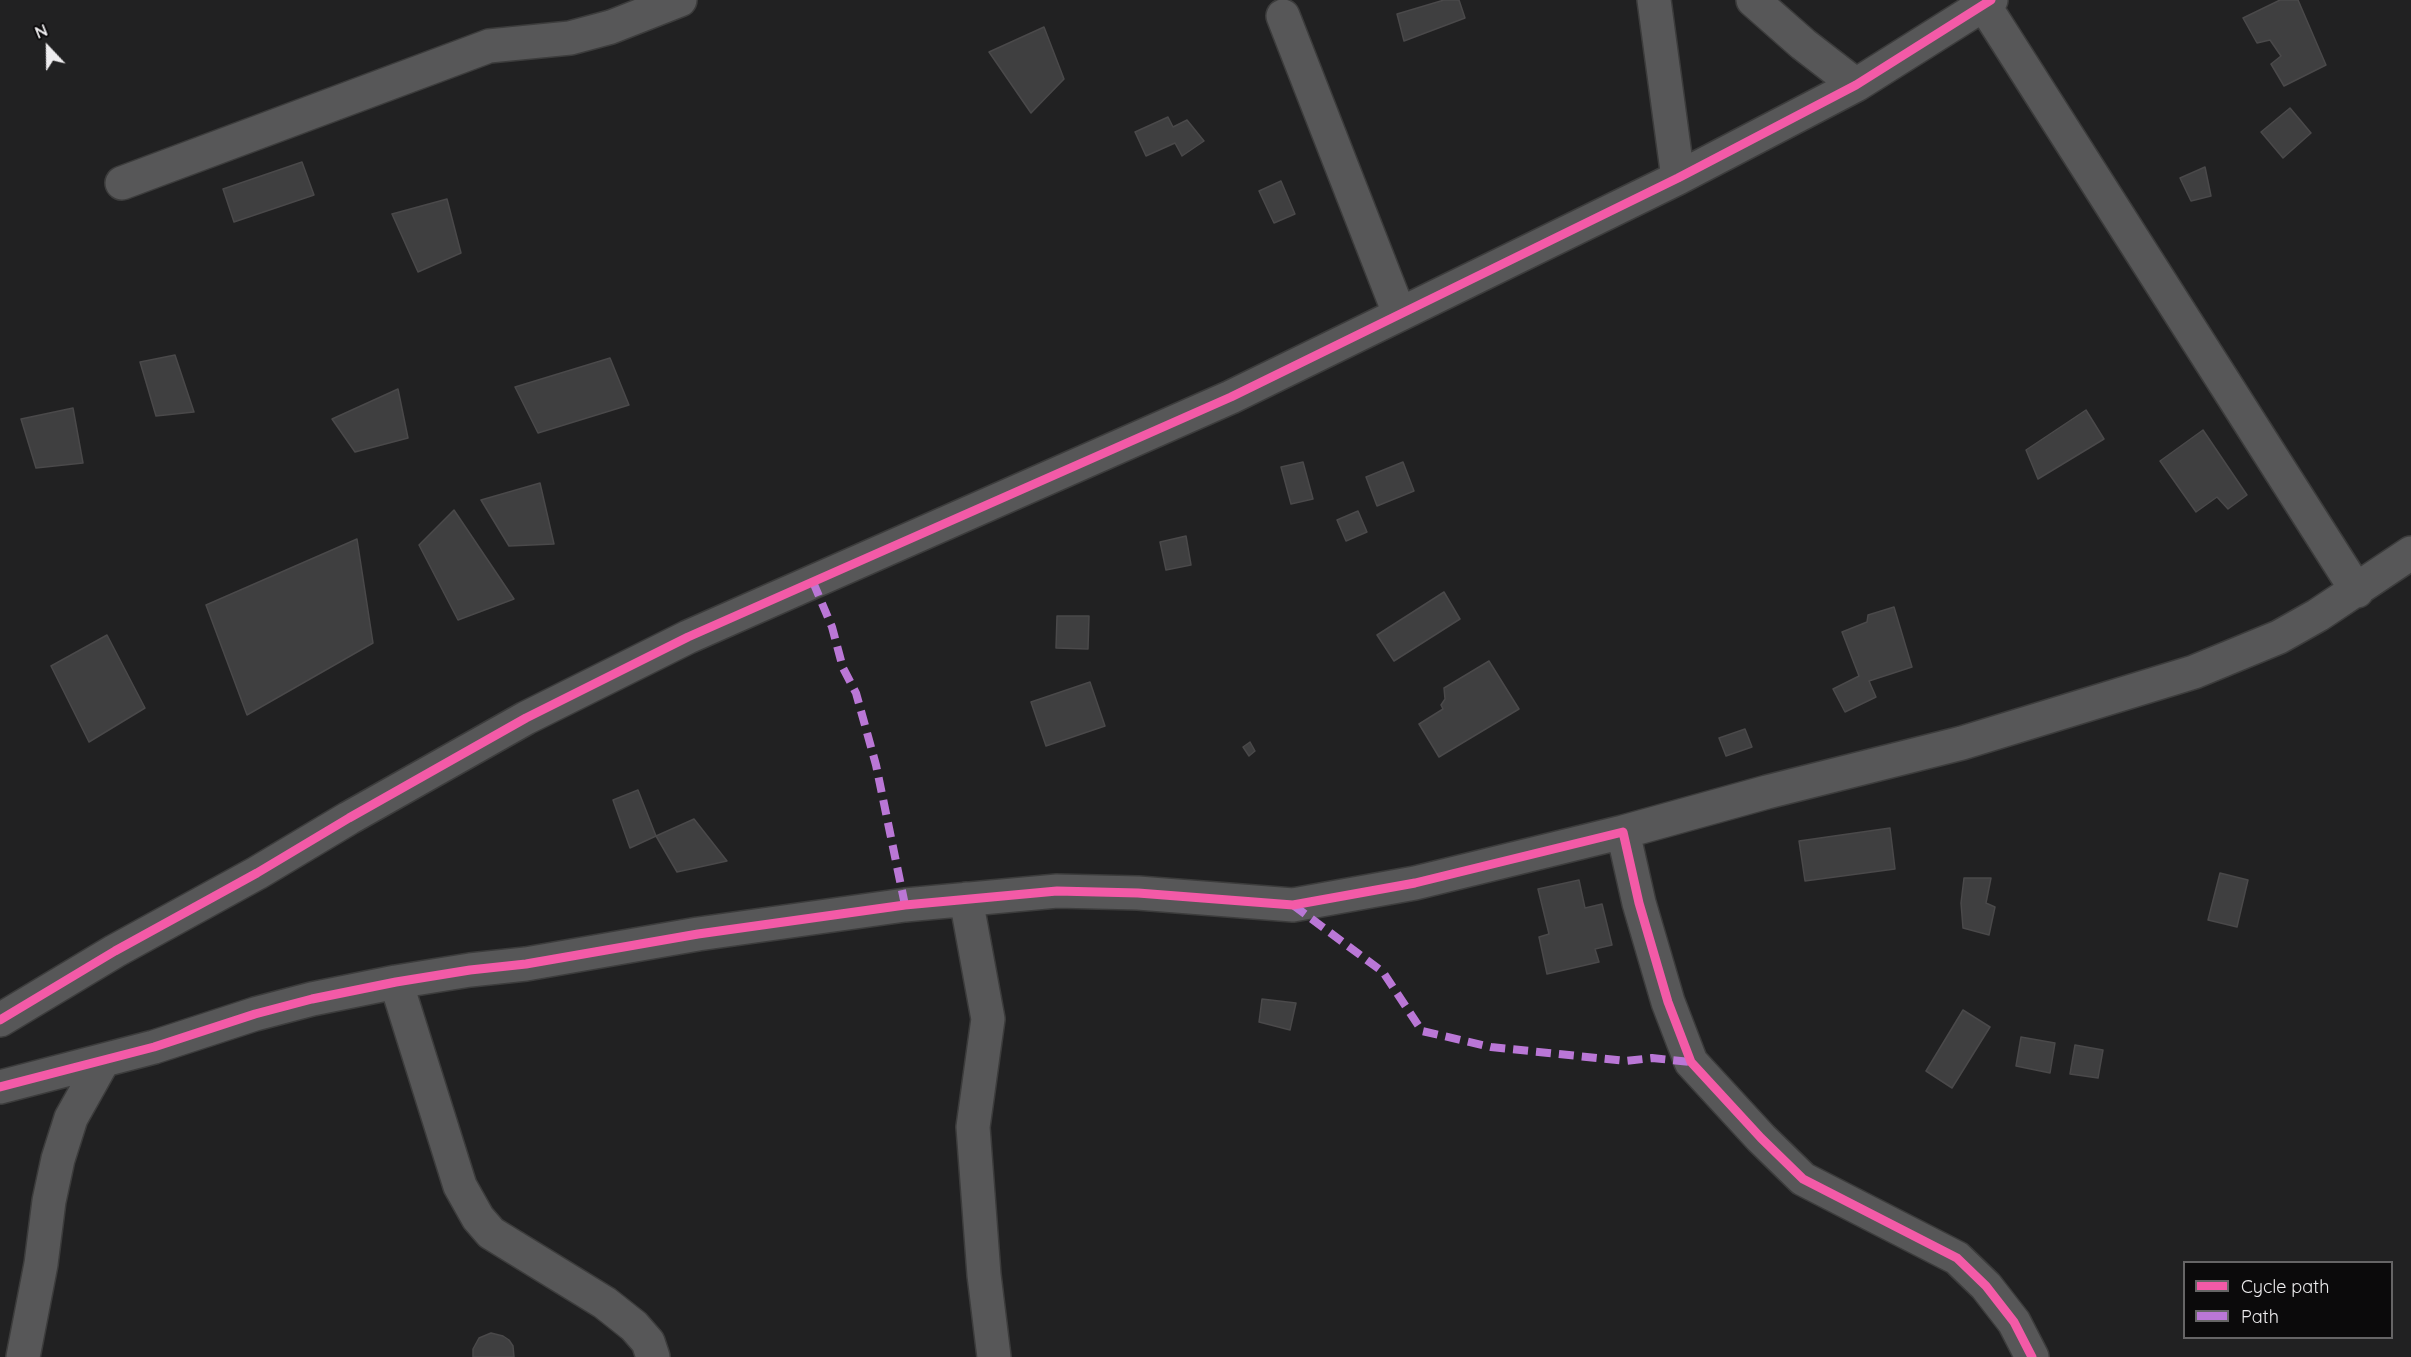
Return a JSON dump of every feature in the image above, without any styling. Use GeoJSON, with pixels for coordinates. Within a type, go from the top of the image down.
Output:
{"type":"FeatureCollection","features":[{"type":"Feature","properties":{"kind":"street"},"geometry":{"type":"LineString","coordinates":[[122,183],[489,46],[570,38],[610,27],[680,0]]}},
{"type":"Feature","properties":{"kind":"street"},"geometry":{"type":"LineString","coordinates":[[1654,0],[1678,178]]}},
{"type":"Feature","properties":{"kind":"street"},"geometry":{"type":"LineString","coordinates":[[1753,0],[1803,44],[1856,85]]}},
{"type":"Feature","properties":{"kind":"street"},"geometry":{"type":"LineString","coordinates":[[0,1020],[115,951],[257,873],[516,724],[688,637],[1231,397],[1678,178],[1856,85],[1988,2],[2356,591]]}},
{"type":"Feature","properties":{"kind":"street"},"geometry":{"type":"LineString","coordinates":[[1283,16],[1399,313]]}},
{"type":"Feature","properties":{"kind":"street"},"geometry":{"type":"LineString","coordinates":[[0,1087],[103,1060],[312,999],[396,981],[470,969],[526,964],[698,934],[904,905],[1068,891],[1138,893],[1293,905],[1415,883],[1623,832],[1767,792],[1962,743],[2194,672],[2279,637],[2356,591],[2411,553]]}},
{"type":"Feature","properties":{"kind":"street"},"geometry":{"type":"LineString","coordinates":[[1623,832],[1642,914],[1668,1002],[1691,1062],[1761,1138],[1803,1179],[1957,1258],[1986,1286],[2014,1322],[2032,1357]]}},
{"type":"Feature","properties":{"kind":"street"},"geometry":{"type":"LineString","coordinates":[[966,899],[988,1019],[973,1127],[984,1275],[994,1357]]}},
{"type":"Feature","properties":{"kind":"street"},"geometry":{"type":"LineString","coordinates":[[396,981],[460,1186],[478,1218],[491,1233],[605,1303],[634,1326],[648,1341],[653,1357]]}},
{"type":"Feature","properties":{"kind":"street"},"geometry":{"type":"LineString","coordinates":[[22,1357],[41,1264],[49,1201],[58,1160],[71,1118],[103,1060]]}},
{"type":"Feature","properties":{"kind":"building"},"geometry":{"type":"Polygon","coordinates":[[[1444,0],[1459,0],[1465,18],[1404,41],[1397,14],[1444,0]]]}},
{"type":"Feature","properties":{"kind":"building"},"geometry":{"type":"Polygon","coordinates":[[[2280,0],[2298,0],[2326,65],[2284,86],[2271,64],[2281,56],[2270,40],[2257,43],[2243,18],[2280,0]]]}},
{"type":"Feature","properties":{"kind":"building"},"geometry":{"type":"Polygon","coordinates":[[[1044,27],[1064,79],[1031,113],[989,52],[1044,27]]]}},
{"type":"Feature","properties":{"kind":"building"},"geometry":{"type":"Polygon","coordinates":[[[2290,108],[2311,133],[2283,158],[2261,132],[2290,108]]]}},
{"type":"Feature","properties":{"kind":"building"},"geometry":{"type":"Polygon","coordinates":[[[1168,117],[1173,127],[1187,120],[1204,141],[1182,156],[1175,143],[1146,156],[1135,132],[1168,117]]]}},
{"type":"Feature","properties":{"kind":"building"},"geometry":{"type":"Polygon","coordinates":[[[302,162],[314,195],[234,222],[223,189],[302,162]]]}},
{"type":"Feature","properties":{"kind":"building"},"geometry":{"type":"Polygon","coordinates":[[[2205,167],[2211,196],[2191,201],[2180,178],[2205,167]]]}},
{"type":"Feature","properties":{"kind":"building"},"geometry":{"type":"Polygon","coordinates":[[[1281,181],[1295,214],[1274,223],[1259,191],[1281,181]]]}},
{"type":"Feature","properties":{"kind":"building"},"geometry":{"type":"Polygon","coordinates":[[[447,199],[461,253],[418,272],[392,214],[447,199]]]}},
{"type":"Feature","properties":{"kind":"building"},"geometry":{"type":"Polygon","coordinates":[[[175,355],[194,412],[156,416],[140,362],[175,355]]]}},
{"type":"Feature","properties":{"kind":"building"},"geometry":{"type":"Polygon","coordinates":[[[610,358],[629,405],[538,433],[515,387],[610,358]]]}},
{"type":"Feature","properties":{"kind":"building"},"geometry":{"type":"Polygon","coordinates":[[[398,389],[408,438],[355,452],[332,419],[398,389]]]}},
{"type":"Feature","properties":{"kind":"building"},"geometry":{"type":"Polygon","coordinates":[[[73,408],[83,463],[36,468],[21,419],[73,408]]]}},
{"type":"Feature","properties":{"kind":"building"},"geometry":{"type":"Polygon","coordinates":[[[2086,410],[2104,439],[2038,479],[2026,450],[2086,410]]]}},
{"type":"Feature","properties":{"kind":"building"},"geometry":{"type":"Polygon","coordinates":[[[2203,430],[2247,495],[2228,509],[2217,497],[2196,512],[2160,461],[2203,430]]]}},
{"type":"Feature","properties":{"kind":"building"},"geometry":{"type":"Polygon","coordinates":[[[1303,462],[1313,499],[1291,504],[1281,467],[1303,462]]]}},
{"type":"Feature","properties":{"kind":"building"},"geometry":{"type":"Polygon","coordinates":[[[1403,462],[1414,491],[1377,506],[1366,477],[1403,462]]]}},
{"type":"Feature","properties":{"kind":"building"},"geometry":{"type":"Polygon","coordinates":[[[540,483],[554,544],[509,546],[481,500],[540,483]]]}},
{"type":"Feature","properties":{"kind":"building"},"geometry":{"type":"Polygon","coordinates":[[[454,510],[514,599],[458,620],[419,545],[454,510]]]}},
{"type":"Feature","properties":{"kind":"building"},"geometry":{"type":"Polygon","coordinates":[[[1358,511],[1367,532],[1346,541],[1337,520],[1358,511]]]}},
{"type":"Feature","properties":{"kind":"building"},"geometry":{"type":"Polygon","coordinates":[[[1186,536],[1191,565],[1166,570],[1160,542],[1186,536]]]}},
{"type":"Feature","properties":{"kind":"building"},"geometry":{"type":"Polygon","coordinates":[[[357,539],[373,643],[247,715],[206,605],[357,539]]]}},
{"type":"Feature","properties":{"kind":"building"},"geometry":{"type":"Polygon","coordinates":[[[1444,592],[1460,619],[1394,661],[1377,635],[1444,592]]]}},
{"type":"Feature","properties":{"kind":"building"},"geometry":{"type":"Polygon","coordinates":[[[1894,607],[1912,667],[1869,681],[1876,697],[1845,712],[1833,689],[1859,676],[1842,632],[1867,622],[1868,615],[1894,607]]]}},
{"type":"Feature","properties":{"kind":"building"},"geometry":{"type":"Polygon","coordinates":[[[1057,616],[1089,616],[1088,649],[1056,648],[1057,616]]]}},
{"type":"Feature","properties":{"kind":"building"},"geometry":{"type":"Polygon","coordinates":[[[107,635],[145,708],[89,742],[51,666],[107,635]]]}},
{"type":"Feature","properties":{"kind":"building"},"geometry":{"type":"Polygon","coordinates":[[[1489,661],[1519,709],[1439,757],[1419,724],[1443,709],[1441,705],[1445,699],[1444,688],[1489,661]]]}},
{"type":"Feature","properties":{"kind":"building"},"geometry":{"type":"Polygon","coordinates":[[[1090,682],[1105,726],[1046,746],[1031,702],[1090,682]]]}},
{"type":"Feature","properties":{"kind":"building"},"geometry":{"type":"Polygon","coordinates":[[[1745,729],[1752,747],[1726,756],[1719,738],[1745,729]]]}},
{"type":"Feature","properties":{"kind":"building"},"geometry":{"type":"Polygon","coordinates":[[[1250,742],[1255,751],[1249,756],[1243,747],[1250,742]]]}},
{"type":"Feature","properties":{"kind":"building"},"geometry":{"type":"Polygon","coordinates":[[[638,790],[656,836],[630,848],[613,800],[638,790]]]}},
{"type":"Feature","properties":{"kind":"building"},"geometry":{"type":"Polygon","coordinates":[[[694,819],[727,861],[677,872],[656,836],[694,819]]]}},
{"type":"Feature","properties":{"kind":"building"},"geometry":{"type":"Polygon","coordinates":[[[1890,828],[1895,869],[1805,881],[1799,841],[1890,828]]]}},
{"type":"Feature","properties":{"kind":"building"},"geometry":{"type":"Polygon","coordinates":[[[2220,873],[2248,880],[2237,927],[2208,920],[2220,873]]]}},
{"type":"Feature","properties":{"kind":"building"},"geometry":{"type":"Polygon","coordinates":[[[1964,878],[1991,878],[1986,903],[1995,907],[1989,935],[1963,928],[1961,903],[1964,878]]]}},
{"type":"Feature","properties":{"kind":"building"},"geometry":{"type":"Polygon","coordinates":[[[1579,880],[1585,908],[1602,904],[1612,945],[1595,949],[1599,962],[1547,974],[1539,937],[1549,934],[1538,889],[1579,880]]]}},
{"type":"Feature","properties":{"kind":"building"},"geometry":{"type":"Polygon","coordinates":[[[1262,999],[1296,1003],[1290,1030],[1259,1022],[1262,999]]]}},
{"type":"Feature","properties":{"kind":"building"},"geometry":{"type":"Polygon","coordinates":[[[1963,1010],[1990,1027],[1952,1088],[1926,1071],[1963,1010]]]}},
{"type":"Feature","properties":{"kind":"building"},"geometry":{"type":"Polygon","coordinates":[[[2021,1037],[2055,1043],[2050,1073],[2016,1066],[2021,1037]]]}},
{"type":"Feature","properties":{"kind":"building"},"geometry":{"type":"Polygon","coordinates":[[[2075,1045],[2103,1050],[2098,1078],[2070,1074],[2075,1045]]]}},
{"type":"Feature","properties":{"kind":"building"},"geometry":{"type":"Polygon","coordinates":[[[491,1333],[509,1340],[513,1346],[514,1357],[473,1357],[473,1349],[479,1338],[491,1333]]]}},
{"type":"Feature","properties":{"kind":"marked path"},"geometry":{"type":"LineString","coordinates":[[813,582],[832,627],[843,668],[856,693],[876,765],[905,905]]}},
{"type":"Feature","properties":{"kind":"marked path"},"geometry":{"type":"LineString","coordinates":[[1293,905],[1383,972],[1422,1031],[1491,1047],[1626,1061],[1652,1058],[1691,1062]]}},
{"type":"Feature","properties":{"kind":"cycle path"},"geometry":{"type":"LineString","coordinates":[[0,1020],[115,951],[257,873],[526,718],[688,637],[1231,397],[1678,178],[1856,85],[1991,0]]}},
{"type":"Feature","properties":{"kind":"cycle path"},"geometry":{"type":"LineString","coordinates":[[0,1087],[154,1047],[255,1014],[312,999],[396,982],[526,964],[698,934],[905,905],[1057,891],[1138,893],[1293,905],[1415,883],[1623,832],[1639,903],[1668,1002],[1691,1062],[1761,1138],[1803,1179],[1957,1258],[1986,1286],[2014,1322],[2032,1357]]}}]}
